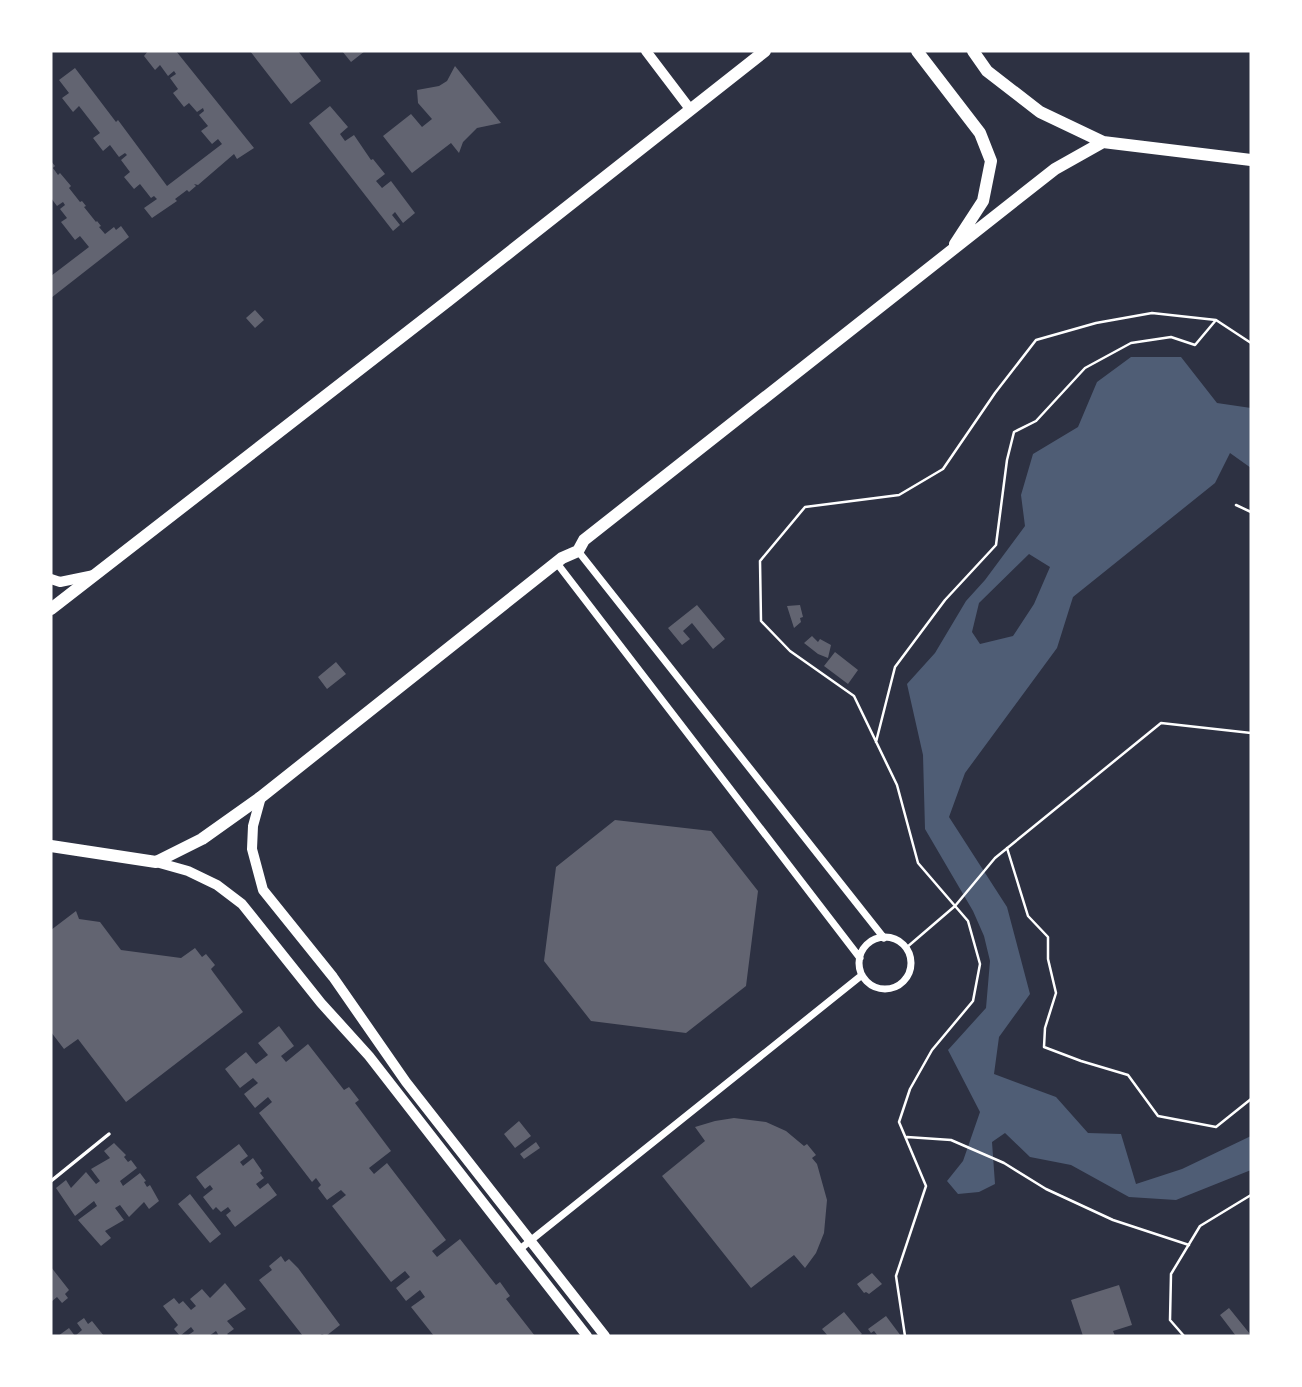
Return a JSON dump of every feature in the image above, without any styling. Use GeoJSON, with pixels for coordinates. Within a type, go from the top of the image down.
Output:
{"type":"FeatureCollection","features":[{"type":"Feature","properties":{"kind":"main road"},"geometry":{"type":"LineString","coordinates":[[51,609],[765,51]]}},
{"type":"Feature","properties":{"kind":"main road"},"geometry":{"type":"LineString","coordinates":[[917,51],[980,133],[991,161],[983,201],[949,254]]}},
{"type":"Feature","properties":{"kind":"main road"},"geometry":{"type":"LineString","coordinates":[[973,51],[987,71],[1040,112],[1104,142],[1251,160]]}},
{"type":"Feature","properties":{"kind":"main road"},"geometry":{"type":"LineString","coordinates":[[51,845],[156,862],[202,839],[261,797],[556,562],[578,551],[584,540],[1055,169],[1104,142]]}},
{"type":"Feature","properties":{"kind":"main road"},"geometry":{"type":"LineString","coordinates":[[51,835],[75,851]]}},
{"type":"Feature","properties":{"kind":"street"},"geometry":{"type":"LineString","coordinates":[[646,51],[690,109]]}},
{"type":"Feature","properties":{"kind":"street"},"geometry":{"type":"LineString","coordinates":[[578,551],[884,938]]}},
{"type":"Feature","properties":{"kind":"street"},"geometry":{"type":"LineString","coordinates":[[556,562],[860,958],[862,975],[874,987],[883,989],[899,985],[905,979],[911,964],[906,948],[900,942],[884,938],[869,943],[860,958]]}},
{"type":"Feature","properties":{"kind":"street"},"geometry":{"type":"LineString","coordinates":[[51,579],[60,582],[95,575]]}},
{"type":"Feature","properties":{"kind":"street"},"geometry":{"type":"LineString","coordinates":[[261,797],[253,826],[252,849],[263,890],[333,977],[406,1082],[604,1336]]}},
{"type":"Feature","properties":{"kind":"street"},"geometry":{"type":"LineString","coordinates":[[156,862],[188,871],[217,885],[242,904],[321,1003],[369,1056],[587,1336]]}},
{"type":"Feature","properties":{"kind":"street"},"geometry":{"type":"LineString","coordinates":[[520,1249],[862,975]]}},
{"type":"Feature","properties":{"kind":"lane"},"geometry":{"type":"LineString","coordinates":[[51,1181],[109,1134]]}},
{"type":"Feature","properties":{"kind":"path"},"geometry":{"type":"LineString","coordinates":[[905,1336],[896,1276],[926,1186],[899,1122],[910,1089],[932,1050],[973,1001],[980,964],[968,921],[918,863],[897,785],[854,696],[790,651],[761,621],[760,561],[805,507],[899,495],[943,469],[995,393],[1036,340],[1096,323],[1152,313],[1216,320],[1251,343]]}},
{"type":"Feature","properties":{"kind":"path"},"geometry":{"type":"LineString","coordinates":[[876,742],[895,667],[945,600],[996,545],[1007,460],[1014,432],[1036,421],[1085,368],[1131,342],[1171,337],[1195,345],[1216,320]]}},
{"type":"Feature","properties":{"kind":"path"},"geometry":{"type":"LineString","coordinates":[[1236,505],[1251,512]]}},
{"type":"Feature","properties":{"kind":"path"},"geometry":{"type":"LineString","coordinates":[[906,948],[955,906],[995,858],[1161,723],[1251,733]]}},
{"type":"Feature","properties":{"kind":"path"},"geometry":{"type":"LineString","coordinates":[[1007,848],[1028,916],[1048,937],[1048,959],[1056,993],[1045,1028],[1044,1046],[1128,1075],[1158,1116],[1216,1127],[1251,1099]]}},
{"type":"Feature","properties":{"kind":"path"},"geometry":{"type":"LineString","coordinates":[[905,1137],[951,1140],[1004,1163],[1046,1189],[1113,1220],[1189,1245]]}},
{"type":"Feature","properties":{"kind":"path"},"geometry":{"type":"LineString","coordinates":[[1184,1336],[1170,1320],[1171,1274],[1200,1226],[1251,1195]]}},
{"type":"Feature","properties":{"kind":"water"},"geometry":{"type":"Polygon","coordinates":[[[1131,357],[1181,357],[1217,403],[1251,408],[1251,468],[1230,453],[1215,483],[1073,597],[1057,648],[965,773],[949,817],[1007,907],[1030,994],[999,1037],[994,1074],[1056,1097],[1088,1133],[1121,1134],[1136,1184],[1182,1169],[1251,1136],[1251,1170],[1176,1200],[1129,1197],[1071,1165],[1030,1157],[1005,1133],[992,1142],[995,1184],[979,1192],[958,1194],[947,1181],[963,1161],[980,1112],[948,1050],[986,1008],[990,961],[984,936],[973,911],[925,829],[923,755],[907,684],[935,653],[966,601],[1025,526],[1021,495],[1033,454],[1078,427],[1097,382],[1131,357]],[[1029,554],[979,603],[972,632],[980,644],[1013,636],[1034,604],[1050,567],[1029,554]]]}},
{"type":"Feature","properties":{"kind":"building"},"geometry":{"type":"Polygon","coordinates":[[[148,51],[176,51],[254,148],[237,159],[234,154],[198,185],[194,184],[196,186],[189,192],[187,190],[175,199],[177,201],[152,218],[144,208],[157,199],[154,196],[151,198],[140,184],[134,189],[124,177],[130,172],[121,160],[127,155],[125,153],[119,157],[110,145],[103,151],[93,138],[100,133],[79,106],[73,112],[62,98],[69,93],[59,80],[75,68],[167,186],[222,144],[218,139],[212,144],[201,131],[208,126],[199,115],[204,111],[203,108],[197,112],[189,103],[184,107],[173,93],[178,89],[170,78],[176,74],[174,71],[168,76],[160,65],[155,70],[144,56],[148,51]]]}},
{"type":"Feature","properties":{"kind":"building"},"geometry":{"type":"Polygon","coordinates":[[[250,51],[298,51],[321,81],[291,104],[250,51]]]}},
{"type":"Feature","properties":{"kind":"building"},"geometry":{"type":"Polygon","coordinates":[[[342,51],[365,51],[351,62],[342,51]]]}},
{"type":"Feature","properties":{"kind":"building"},"geometry":{"type":"Polygon","coordinates":[[[455,66],[501,123],[477,128],[463,142],[459,153],[451,143],[412,173],[383,136],[411,114],[422,127],[432,119],[418,103],[417,90],[439,86],[447,81],[455,66]]]}},
{"type":"Feature","properties":{"kind":"building"},"geometry":{"type":"Polygon","coordinates":[[[330,106],[348,127],[340,134],[345,141],[354,135],[371,160],[373,159],[385,174],[376,181],[382,188],[391,181],[415,213],[403,223],[395,212],[392,215],[400,225],[393,231],[309,123],[330,106]]]}},
{"type":"Feature","properties":{"kind":"building"},"geometry":{"type":"Polygon","coordinates":[[[51,161],[58,175],[60,173],[71,186],[69,188],[86,206],[84,207],[105,234],[114,227],[116,230],[121,226],[129,237],[51,298],[51,276],[89,247],[80,236],[75,240],[61,222],[67,218],[60,209],[65,205],[63,202],[57,206],[51,198],[51,161]]]}},
{"type":"Feature","properties":{"kind":"building"},"geometry":{"type":"Polygon","coordinates":[[[255,310],[264,320],[255,328],[246,318],[255,310]]]}},
{"type":"Feature","properties":{"kind":"building"},"geometry":{"type":"Polygon","coordinates":[[[697,605],[725,639],[713,649],[692,623],[683,631],[690,639],[682,645],[668,628],[697,605]]]}},
{"type":"Feature","properties":{"kind":"building"},"geometry":{"type":"Polygon","coordinates":[[[800,605],[803,617],[794,628],[787,606],[800,605]]]}},
{"type":"Feature","properties":{"kind":"building"},"geometry":{"type":"Polygon","coordinates":[[[812,636],[818,642],[820,639],[831,645],[828,658],[804,643],[812,636]]]}},
{"type":"Feature","properties":{"kind":"building"},"geometry":{"type":"Polygon","coordinates":[[[835,652],[858,670],[848,684],[824,666],[835,652]]]}},
{"type":"Feature","properties":{"kind":"building"},"geometry":{"type":"Polygon","coordinates":[[[336,662],[346,674],[327,689],[318,677],[336,662]]]}},
{"type":"Feature","properties":{"kind":"building"},"geometry":{"type":"Polygon","coordinates":[[[615,820],[711,831],[758,891],[746,986],[686,1033],[591,1021],[544,961],[556,867],[615,820]]]}},
{"type":"Feature","properties":{"kind":"building"},"geometry":{"type":"Polygon","coordinates":[[[76,911],[79,919],[100,922],[121,950],[181,958],[195,948],[202,957],[206,954],[215,965],[211,969],[243,1012],[126,1102],[78,1039],[64,1049],[51,1032],[51,930],[76,911]]]}},
{"type":"Feature","properties":{"kind":"building"},"geometry":{"type":"Polygon","coordinates":[[[279,1026],[294,1046],[281,1056],[286,1062],[308,1044],[344,1090],[349,1087],[359,1100],[355,1103],[391,1151],[369,1168],[374,1174],[387,1163],[446,1240],[432,1251],[437,1257],[460,1239],[496,1285],[500,1282],[510,1296],[506,1299],[535,1336],[434,1336],[411,1307],[425,1297],[420,1290],[406,1301],[396,1288],[410,1277],[405,1271],[391,1282],[332,1206],[346,1195],[341,1190],[327,1200],[318,1188],[321,1185],[316,1178],[312,1182],[259,1113],[272,1102],[268,1097],[255,1108],[244,1094],[258,1083],[253,1078],[240,1088],[225,1069],[246,1052],[256,1064],[268,1055],[258,1043],[279,1026]]]}},
{"type":"Feature","properties":{"kind":"building"},"geometry":{"type":"Polygon","coordinates":[[[734,1118],[766,1122],[786,1131],[804,1146],[807,1144],[816,1155],[812,1158],[817,1164],[827,1200],[824,1233],[816,1253],[805,1268],[794,1255],[751,1288],[662,1176],[705,1141],[695,1127],[734,1118]]]}},
{"type":"Feature","properties":{"kind":"building"},"geometry":{"type":"Polygon","coordinates":[[[519,1121],[531,1136],[515,1148],[504,1134],[519,1121]]]}},
{"type":"Feature","properties":{"kind":"building"},"geometry":{"type":"Polygon","coordinates":[[[536,1142],[540,1148],[524,1159],[520,1154],[536,1142]]]}},
{"type":"Feature","properties":{"kind":"building"},"geometry":{"type":"Polygon","coordinates":[[[114,1143],[126,1155],[124,1157],[128,1162],[131,1160],[137,1168],[120,1181],[123,1186],[140,1173],[159,1201],[149,1209],[144,1202],[129,1217],[120,1205],[115,1208],[124,1220],[105,1231],[111,1238],[101,1246],[78,1220],[97,1206],[94,1201],[75,1216],[56,1188],[66,1180],[71,1188],[86,1172],[96,1184],[100,1181],[91,1169],[110,1158],[104,1151],[114,1143]]]}},
{"type":"Feature","properties":{"kind":"building"},"geometry":{"type":"Polygon","coordinates":[[[239,1144],[248,1156],[240,1162],[243,1166],[253,1158],[262,1171],[260,1173],[264,1178],[256,1184],[260,1189],[268,1183],[277,1195],[235,1227],[226,1215],[231,1211],[228,1207],[221,1212],[216,1207],[213,1210],[203,1197],[213,1189],[210,1185],[205,1189],[196,1177],[239,1144]]]}},
{"type":"Feature","properties":{"kind":"building"},"geometry":{"type":"Polygon","coordinates":[[[190,1194],[221,1234],[210,1243],[178,1204],[190,1194]]]}},
{"type":"Feature","properties":{"kind":"building"},"geometry":{"type":"Polygon","coordinates":[[[281,1256],[285,1262],[289,1259],[298,1268],[340,1325],[326,1336],[303,1336],[259,1280],[272,1270],[269,1266],[281,1256]]]}},
{"type":"Feature","properties":{"kind":"building"},"geometry":{"type":"Polygon","coordinates":[[[51,1267],[69,1290],[65,1294],[68,1298],[62,1303],[57,1297],[51,1302],[51,1267]]]}},
{"type":"Feature","properties":{"kind":"building"},"geometry":{"type":"Polygon","coordinates":[[[872,1273],[882,1284],[869,1294],[864,1293],[857,1284],[872,1273]]]}},
{"type":"Feature","properties":{"kind":"building"},"geometry":{"type":"Polygon","coordinates":[[[225,1283],[246,1309],[227,1321],[234,1329],[227,1334],[229,1336],[219,1336],[216,1331],[209,1336],[187,1336],[194,1331],[191,1327],[180,1336],[174,1329],[178,1325],[163,1306],[174,1298],[179,1304],[183,1301],[191,1310],[196,1306],[190,1299],[202,1289],[210,1298],[225,1283]]]}},
{"type":"Feature","properties":{"kind":"building"},"geometry":{"type":"Polygon","coordinates":[[[1119,1285],[1132,1325],[1113,1331],[1115,1336],[1083,1336],[1071,1300],[1119,1285]]]}},
{"type":"Feature","properties":{"kind":"building"},"geometry":{"type":"Polygon","coordinates":[[[1229,1308],[1250,1334],[1236,1336],[1220,1315],[1229,1308]]]}},
{"type":"Feature","properties":{"kind":"building"},"geometry":{"type":"Polygon","coordinates":[[[844,1312],[862,1334],[828,1336],[822,1329],[844,1312]]]}},
{"type":"Feature","properties":{"kind":"building"},"geometry":{"type":"Polygon","coordinates":[[[886,1316],[901,1336],[878,1336],[868,1329],[886,1316]]]}},
{"type":"Feature","properties":{"kind":"building"},"geometry":{"type":"Polygon","coordinates":[[[84,1318],[88,1324],[92,1321],[104,1336],[75,1336],[82,1330],[77,1323],[84,1318]]]}},
{"type":"Feature","properties":{"kind":"building"},"geometry":{"type":"Polygon","coordinates":[[[69,1328],[75,1336],[58,1336],[69,1328]]]}}]}
